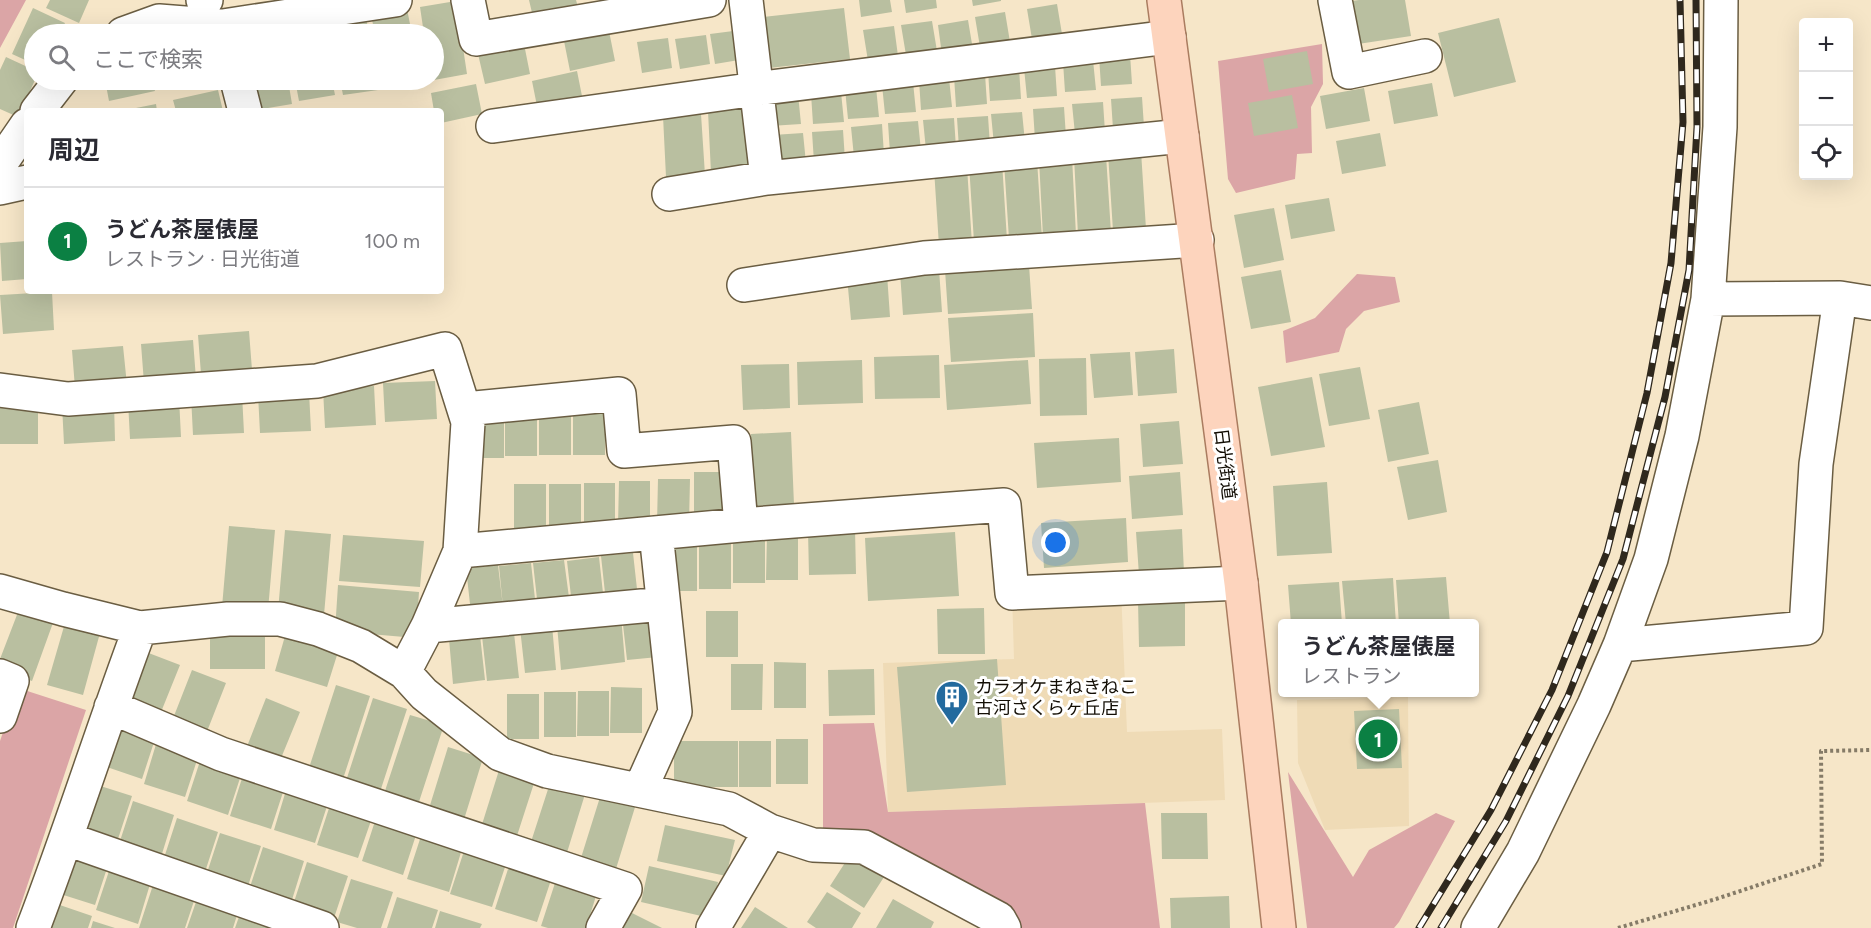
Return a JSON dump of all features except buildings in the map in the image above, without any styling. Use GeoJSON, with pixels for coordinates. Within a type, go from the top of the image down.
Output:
{"type":"FeatureCollection","features":[{"type":"Feature","properties":{"kind":"main road","name":"日光街道"},"geometry":{"type":"LineString","coordinates":[[1164,0],[1241,583],[1279,928]]}},
{"type":"Feature","properties":{"kind":"street"},"geometry":{"type":"LineString","coordinates":[[151,24],[219,12],[395,0]]}},
{"type":"Feature","properties":{"kind":"street"},"geometry":{"type":"LineString","coordinates":[[468,0],[476,39],[709,0]]}},
{"type":"Feature","properties":{"kind":"street"},"geometry":{"type":"LineString","coordinates":[[746,0],[766,178]]}},
{"type":"Feature","properties":{"kind":"street"},"geometry":{"type":"LineString","coordinates":[[1335,0],[1349,72],[1425,56]]}},
{"type":"Feature","properties":{"kind":"street"},"geometry":{"type":"LineString","coordinates":[[1478,928],[1523,852],[1594,705],[1620,645],[1651,558],[1682,436],[1708,299],[1720,127],[1721,0]]}},
{"type":"Feature","properties":{"kind":"street"},"geometry":{"type":"LineString","coordinates":[[493,126],[756,89],[1169,37]]}},
{"type":"Feature","properties":{"kind":"street"},"geometry":{"type":"LineString","coordinates":[[39,108],[53,90]]}},
{"type":"Feature","properties":{"kind":"street"},"geometry":{"type":"LineString","coordinates":[[240,90],[244,108]]}},
{"type":"Feature","properties":{"kind":"street"},"geometry":{"type":"LineString","coordinates":[[0,164],[24,129]]}},
{"type":"Feature","properties":{"kind":"street"},"geometry":{"type":"LineString","coordinates":[[669,194],[766,178],[1182,136]]}},
{"type":"Feature","properties":{"kind":"street"},"geometry":{"type":"LineString","coordinates":[[0,188],[24,183]]}},
{"type":"Feature","properties":{"kind":"street"},"geometry":{"type":"LineString","coordinates":[[744,285],[924,258],[1197,240]]}},
{"type":"Feature","properties":{"kind":"street"},"geometry":{"type":"LineString","coordinates":[[1620,645],[1806,628],[1816,464],[1855,301],[1708,299]]}},
{"type":"Feature","properties":{"kind":"street"},"geometry":{"type":"LineString","coordinates":[[0,390],[68,399],[317,381],[445,349],[468,422],[460,551],[428,626],[404,672]]}},
{"type":"Feature","properties":{"kind":"street"},"geometry":{"type":"LineString","coordinates":[[465,409],[619,394],[624,451],[734,442],[741,525]]}},
{"type":"Feature","properties":{"kind":"street"},"geometry":{"type":"LineString","coordinates":[[460,551],[741,525],[1004,505],[1012,593],[1241,583]]}},
{"type":"Feature","properties":{"kind":"street"},"geometry":{"type":"LineString","coordinates":[[640,790],[675,712],[656,533]]}},
{"type":"Feature","properties":{"kind":"street"},"geometry":{"type":"LineString","coordinates":[[0,591],[140,628],[228,619],[280,618],[318,629],[361,646],[404,672],[424,694],[500,754],[547,771],[729,809],[770,831],[813,845],[864,847],[999,919],[1004,928]]}},
{"type":"Feature","properties":{"kind":"street"},"geometry":{"type":"LineString","coordinates":[[428,626],[663,604]]}},
{"type":"Feature","properties":{"kind":"street"},"geometry":{"type":"LineString","coordinates":[[33,928],[67,839],[140,628]]}},
{"type":"Feature","properties":{"kind":"street"},"geometry":{"type":"LineString","coordinates":[[0,676],[12,681],[0,716]]}},
{"type":"Feature","properties":{"kind":"street"},"geometry":{"type":"LineString","coordinates":[[111,707],[221,754],[625,889],[603,928]]}},
{"type":"Feature","properties":{"kind":"street"},"geometry":{"type":"LineString","coordinates":[[713,928],[770,831]]}},
{"type":"Feature","properties":{"kind":"street"},"geometry":{"type":"LineString","coordinates":[[67,839],[322,928]]}},
{"type":"Feature","properties":{"kind":"path"},"geometry":{"type":"LineString","coordinates":[[1618,928],[1822,864],[1821,751],[1871,750]]}},
{"type":"Feature","properties":{"kind":"shaded area"},"geometry":{"type":"Polygon","coordinates":[[[0,0],[26,0],[0,48],[0,0]]]}},
{"type":"Feature","properties":{"kind":"shaded area"},"geometry":{"type":"Polygon","coordinates":[[[1322,44],[1323,84],[1311,107],[1312,153],[1297,154],[1295,179],[1236,193],[1228,179],[1218,61],[1322,44]]]}},
{"type":"Feature","properties":{"kind":"shaded area"},"geometry":{"type":"Polygon","coordinates":[[[1357,274],[1395,277],[1400,302],[1364,311],[1346,329],[1339,352],[1286,363],[1283,331],[1315,318],[1357,274]]]}},
{"type":"Feature","properties":{"kind":"shaded area"},"geometry":{"type":"Polygon","coordinates":[[[1121,590],[1127,732],[1222,729],[1225,800],[888,812],[883,663],[1014,659],[1012,593],[1121,590]]]}},
{"type":"Feature","properties":{"kind":"shaded area"},"geometry":{"type":"Polygon","coordinates":[[[18,688],[86,710],[13,928],[0,928],[0,741],[18,688]]]}},
{"type":"Feature","properties":{"kind":"shaded area"},"geometry":{"type":"Polygon","coordinates":[[[1408,697],[1409,826],[1325,830],[1298,763],[1297,700],[1408,697]]]}},
{"type":"Feature","properties":{"kind":"shaded area"},"geometry":{"type":"Polygon","coordinates":[[[874,723],[888,812],[1145,803],[1160,928],[1016,928],[823,829],[823,724],[874,723]]]}},
{"type":"Feature","properties":{"kind":"shaded area"},"geometry":{"type":"Polygon","coordinates":[[[1288,772],[1353,877],[1369,850],[1436,813],[1455,821],[1394,928],[1307,928],[1288,772]]]}},
{"type":"Feature","properties":{"kind":"railway"},"geometry":{"type":"LineString","coordinates":[[1419,928],[1491,810],[1552,690],[1607,552],[1647,393],[1671,263],[1683,122],[1680,0]]}},
{"type":"Feature","properties":{"kind":"railway"},"geometry":{"type":"LineString","coordinates":[[1441,928],[1506,821],[1568,696],[1623,559],[1665,397],[1689,270],[1697,127],[1696,0]]}},
{"type":"Feature","properties":{"kind":"place","name":"カラオケまねきねこ 古河さくらヶ丘店"},"geometry":{"type":"Point","coordinates":[952,726]}},
{"type":"Feature","properties":{"kind":"place","name":"うどん茶屋俵屋"},"geometry":{"type":"Point","coordinates":[1378,739]}}]}
